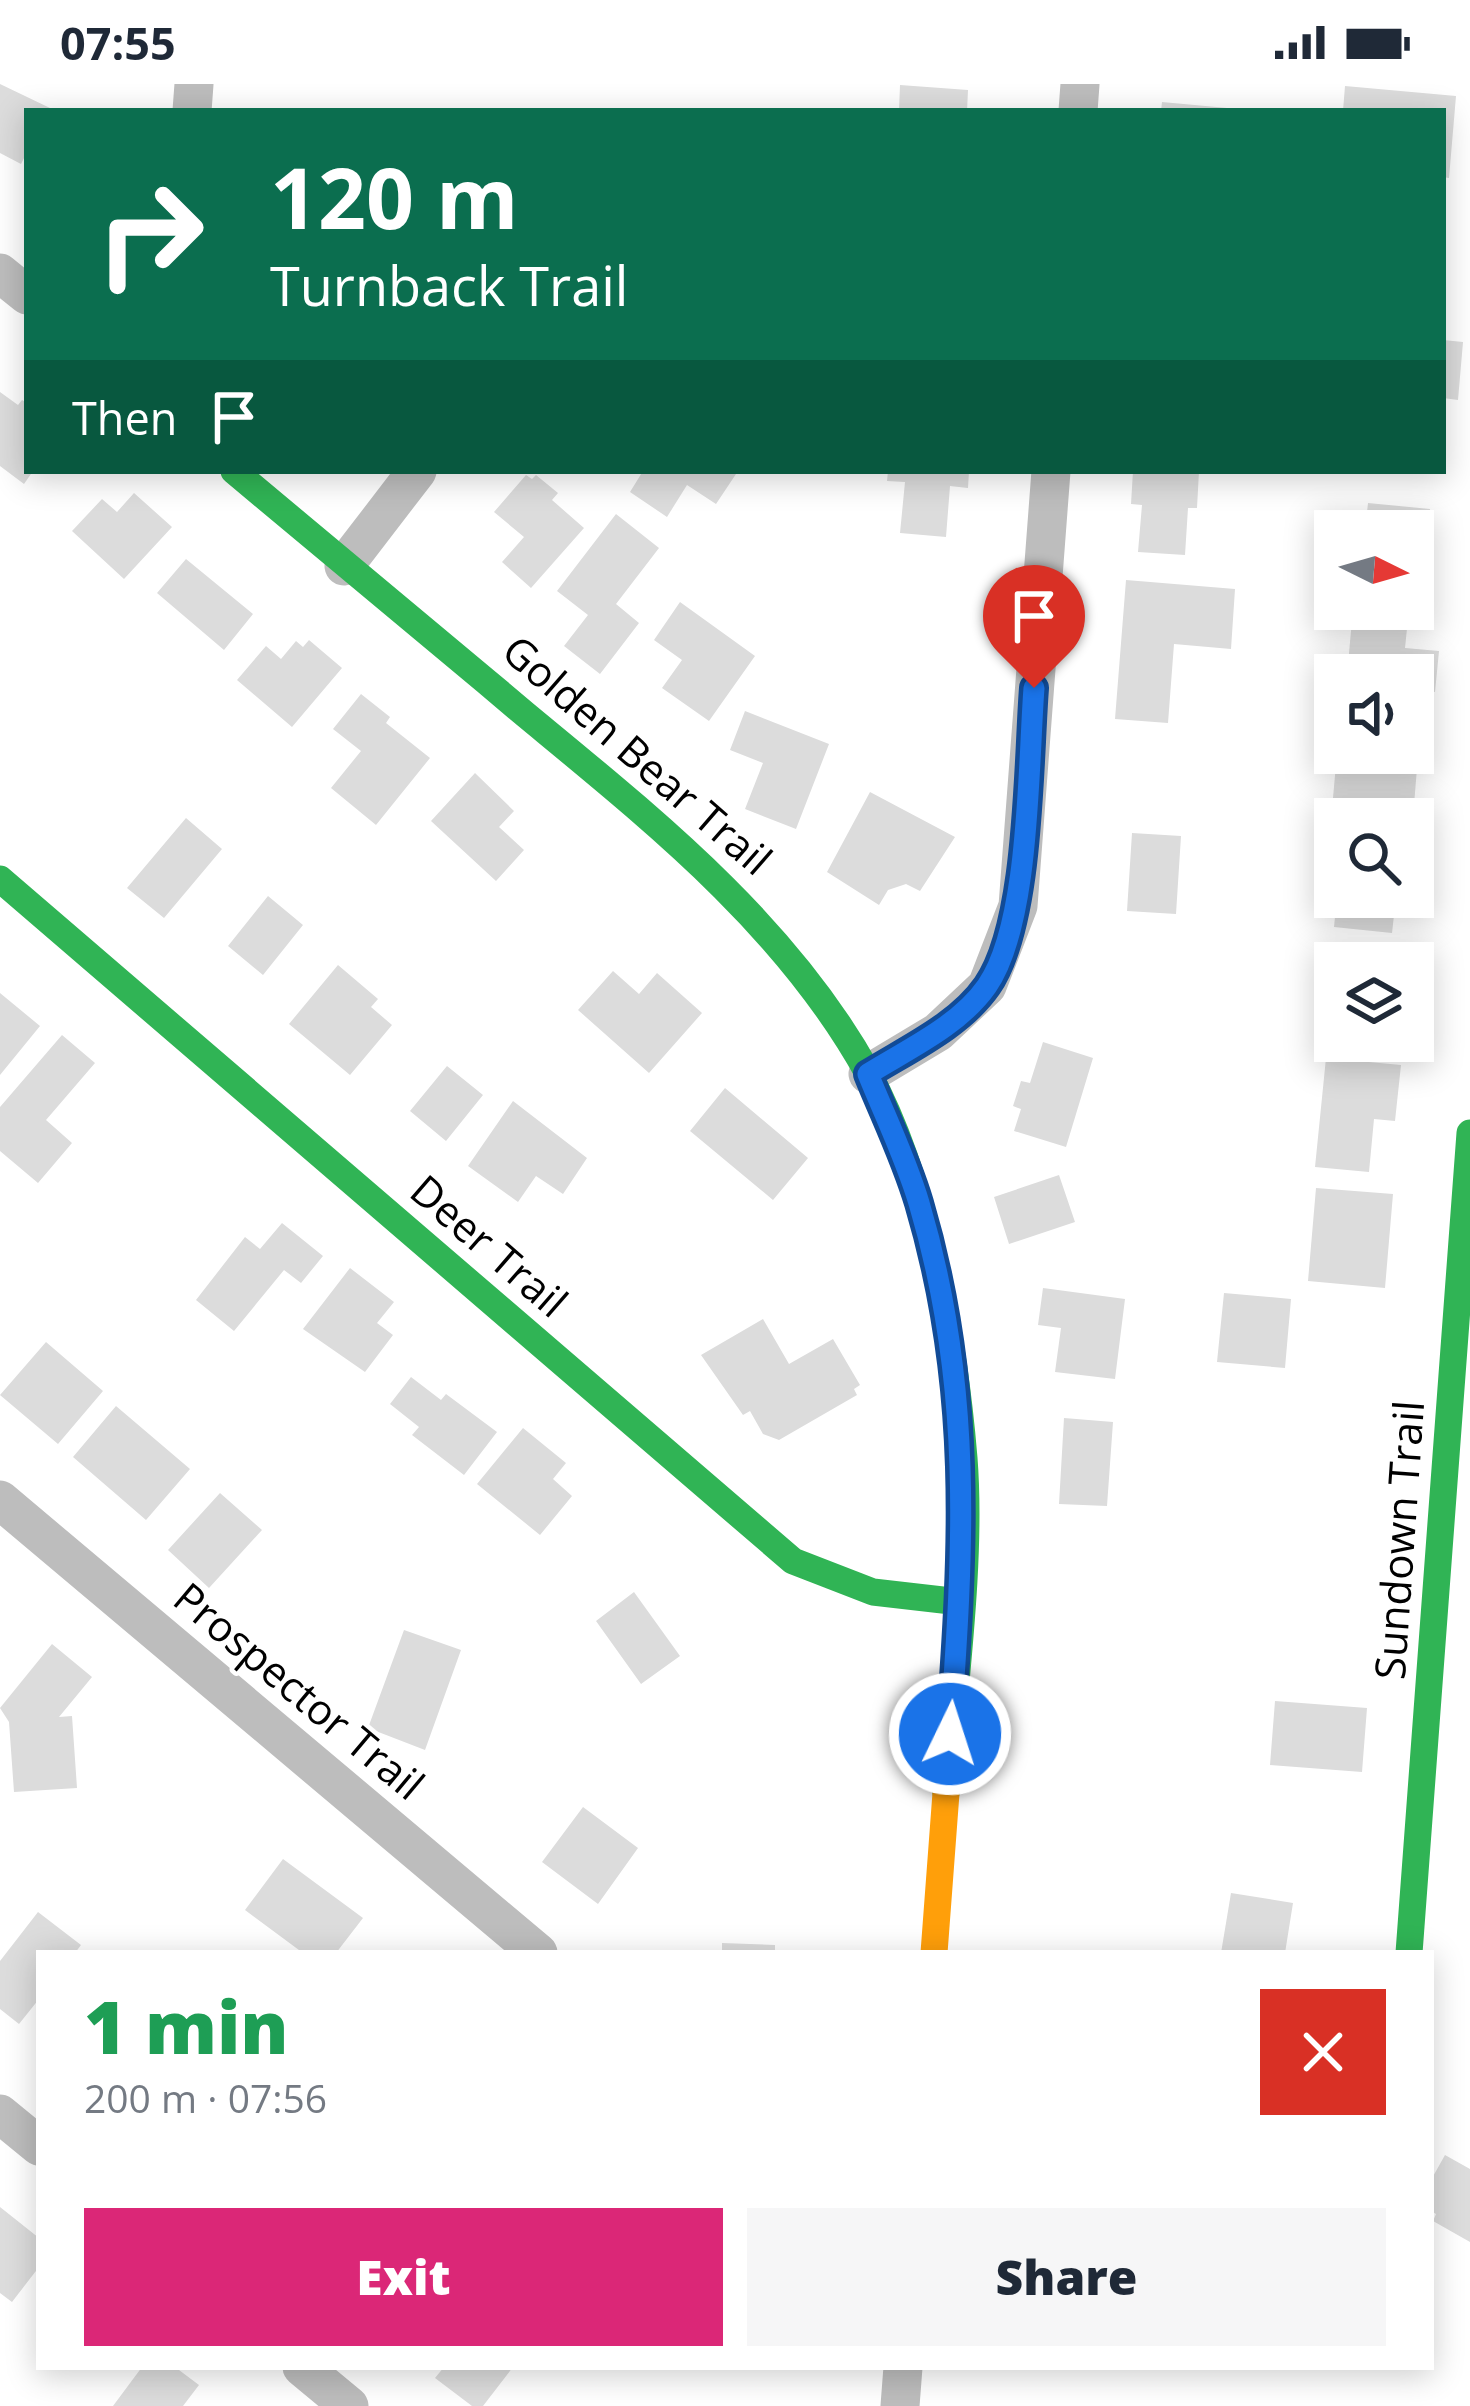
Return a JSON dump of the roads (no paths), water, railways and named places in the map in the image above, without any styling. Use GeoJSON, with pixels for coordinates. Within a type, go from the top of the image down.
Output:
{"type":"FeatureCollection","features":[{"type":"Feature","properties":{"kind":"street"},"geometry":{"type":"LineString","coordinates":[[0,273],[24,293]]}},
{"type":"Feature","properties":{"kind":"street","name":"Golden Bear Trail"},"geometry":{"type":"LineString","coordinates":[[237,474],[690,851],[786,955],[868,1074],[918,1200],[947,1320],[964,1462],[960,1602],[934,1950]]}},
{"type":"Feature","properties":{"kind":"street"},"geometry":{"type":"LineString","coordinates":[[344,566],[415,474]]}},
{"type":"Feature","properties":{"kind":"street"},"geometry":{"type":"LineString","coordinates":[[868,1074],[938,1032],[987,986],[1018,906],[1051,474]]}},
{"type":"Feature","properties":{"kind":"street","name":"Deer Trail"},"geometry":{"type":"LineString","coordinates":[[0,879],[794,1561],[832,1583],[866,1592],[960,1602]]}},
{"type":"Feature","properties":{"kind":"street","name":"Sundown Trail"},"geometry":{"type":"LineString","coordinates":[[1409,1950],[1470,1133]]}},
{"type":"Feature","properties":{"kind":"street","name":"Prospector Trail"},"geometry":{"type":"LineString","coordinates":[[0,1500],[534,1950]]}},
{"type":"Feature","properties":{"kind":"street"},"geometry":{"type":"LineString","coordinates":[[0,2114],[36,2144]]}},
{"type":"Feature","properties":{"kind":"street"},"geometry":{"type":"LineString","coordinates":[[306,2370],[349,2406]]}},
{"type":"Feature","properties":{"kind":"street"},"geometry":{"type":"LineString","coordinates":[[900,2406],[903,2370]]}}]}
